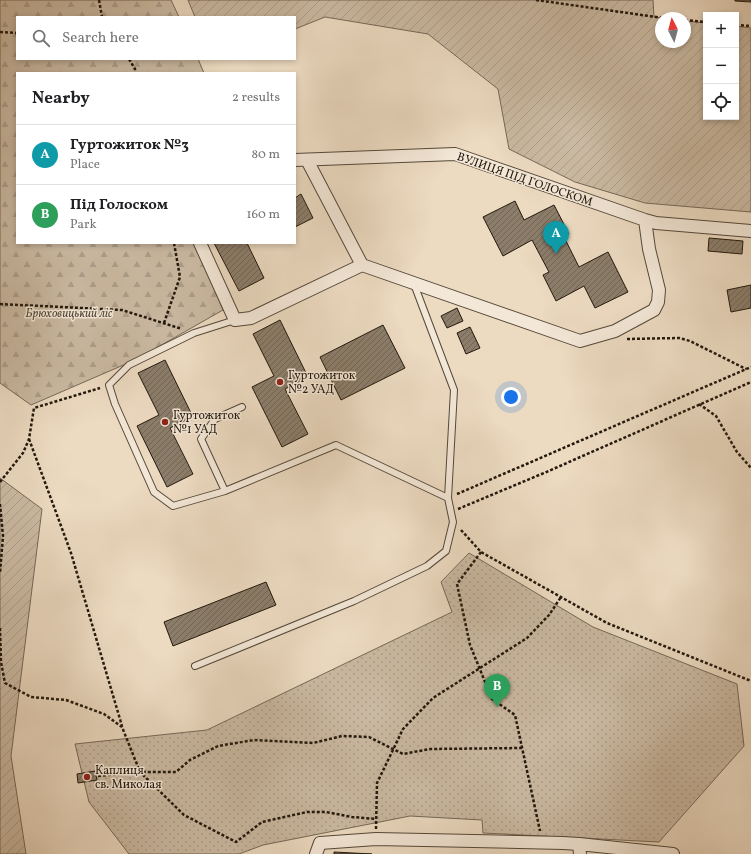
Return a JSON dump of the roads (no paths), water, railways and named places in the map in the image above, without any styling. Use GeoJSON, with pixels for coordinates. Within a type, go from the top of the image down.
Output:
{"type":"FeatureCollection","features":[{"type":"Feature","properties":{"kind":"street","name":"ВУЛИЦЯ ПІД ГОЛОСКОМ"},"geometry":{"type":"LineString","coordinates":[[301,160],[455,154],[656,223],[751,231]]}},
{"type":"Feature","properties":{"kind":"street"},"geometry":{"type":"LineString","coordinates":[[301,160],[362,265],[580,340],[615,331],[654,310],[659,297],[658,283],[649,249],[645,220]]}},
{"type":"Feature","properties":{"kind":"street"},"geometry":{"type":"LineString","coordinates":[[200,244],[235,320],[251,318],[362,265]]}},
{"type":"Feature","properties":{"kind":"street"},"geometry":{"type":"LineString","coordinates":[[316,854],[320,843],[376,839],[543,842],[580,849],[673,854]]}},
{"type":"Feature","properties":{"kind":"lane"},"geometry":{"type":"LineString","coordinates":[[195,666],[354,601],[426,566],[446,551],[453,522],[448,498],[454,390],[414,283]]}},
{"type":"Feature","properties":{"kind":"lane"},"geometry":{"type":"LineString","coordinates":[[235,320],[194,333],[129,365],[108,385],[154,492],[173,506],[226,491],[336,445],[448,498]]}},
{"type":"Feature","properties":{"kind":"lane"},"geometry":{"type":"LineString","coordinates":[[226,491],[201,438],[215,419],[242,407]]}},
{"type":"Feature","properties":{"kind":"place","name":"Гуртожиток №3"},"geometry":{"type":"Point","coordinates":[556,254]}},
{"type":"Feature","properties":{"kind":"place","name":"Гуртожиток №2 УАД"},"geometry":{"type":"Point","coordinates":[280,382]}},
{"type":"Feature","properties":{"kind":"place","name":"Гуртожиток №1 УАД"},"geometry":{"type":"Point","coordinates":[165,422]}},
{"type":"Feature","properties":{"kind":"place","name":"Під Голоском"},"geometry":{"type":"Point","coordinates":[497,707]}},
{"type":"Feature","properties":{"kind":"place","name":"Каплиця св. Миколая"},"geometry":{"type":"Point","coordinates":[87,777]}},
{"type":"Feature","properties":{"kind":"park label","name":"Брюховицький ліс"},"geometry":{"type":"Point","coordinates":[69,313]}}]}
